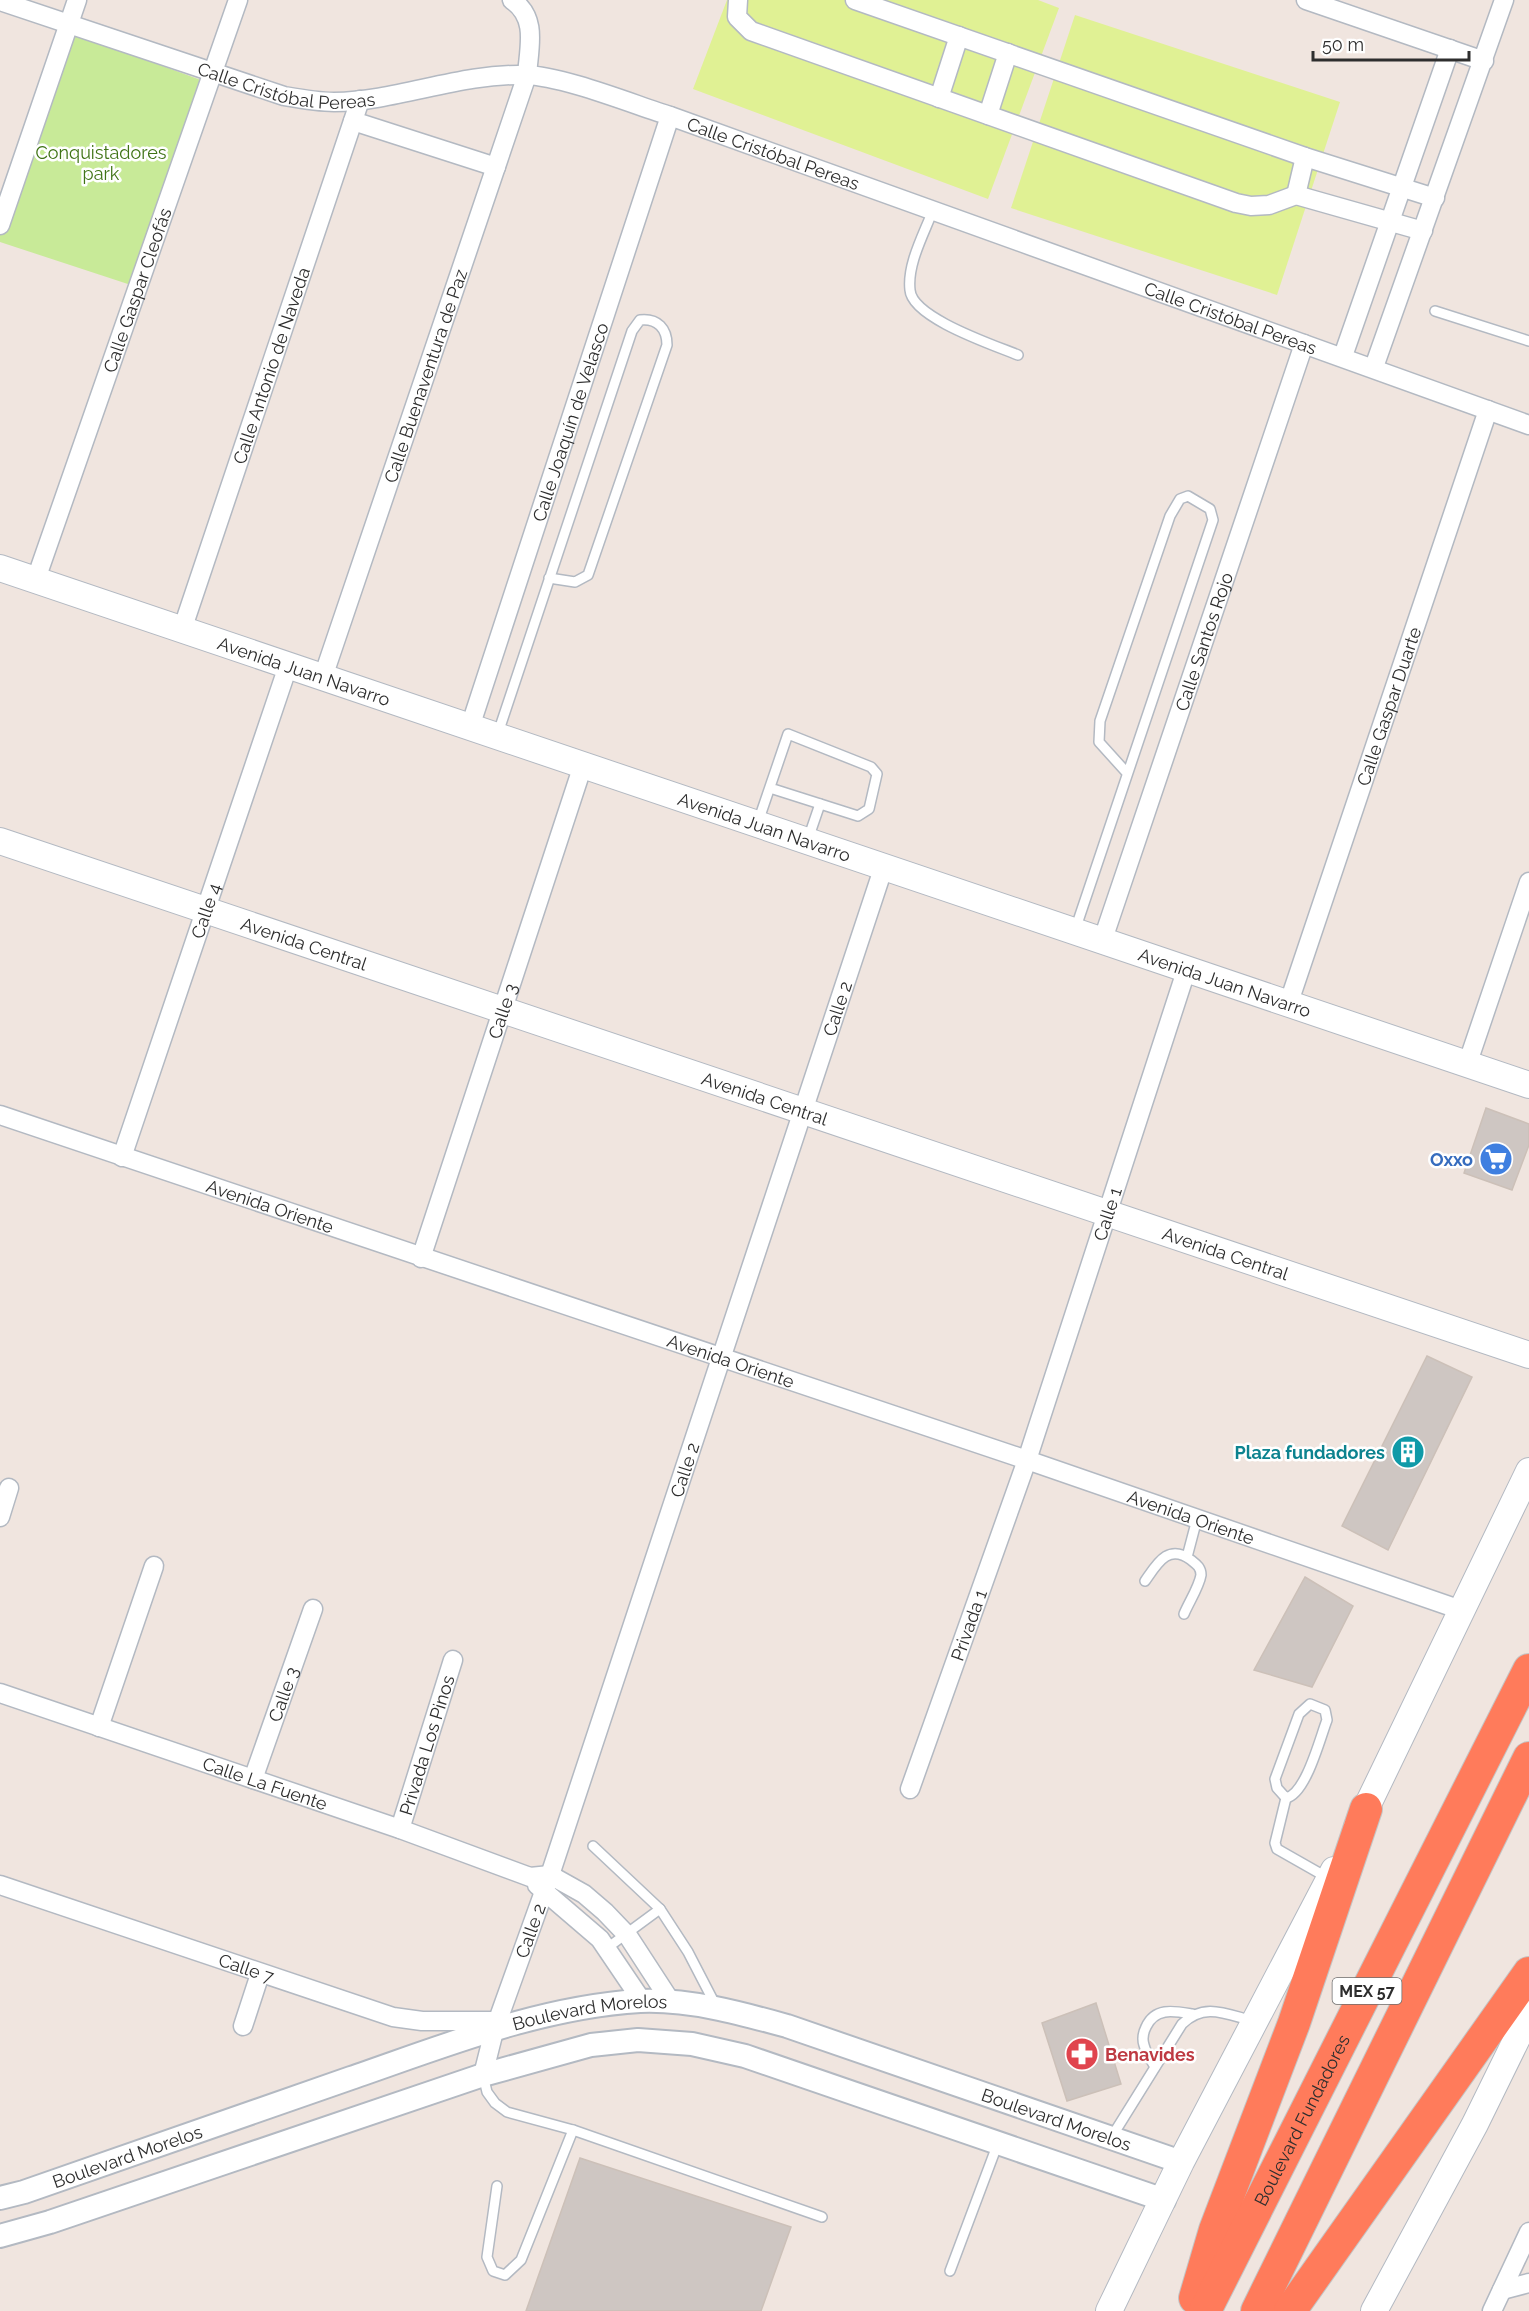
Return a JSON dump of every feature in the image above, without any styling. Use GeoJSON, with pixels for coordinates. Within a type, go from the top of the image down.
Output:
{"type":"FeatureCollection","features":[{"type":"Feature","properties":{"kind":"highway","name":"Boulevard Fundadores"},"geometry":{"type":"LineString","coordinates":[[1205,2311],[1529,1670]]}},
{"type":"Feature","properties":{"kind":"highway","name":"MEX 57"},"geometry":{"type":"LineString","coordinates":[[1257,2311],[1529,1758]]}},
{"type":"Feature","properties":{"kind":"highway"},"geometry":{"type":"LineString","coordinates":[[1191,2311],[1215,2230],[1294,2023],[1366,1809]]}},
{"type":"Feature","properties":{"kind":"highway"},"geometry":{"type":"LineString","coordinates":[[1290,2311],[1529,1973]]}},
{"type":"Feature","properties":{"kind":"main road","name":"Avenida Juan Navarro"},"geometry":{"type":"LineString","coordinates":[[0,568],[1468,1062],[1529,1085]]}},
{"type":"Feature","properties":{"kind":"main road","name":"Avenida Central"},"geometry":{"type":"LineString","coordinates":[[0,841],[1529,1354]]}},
{"type":"Feature","properties":{"kind":"main road"},"geometry":{"type":"LineString","coordinates":[[1109,2311],[1181,2162],[1366,1809],[1529,1471]]}},
{"type":"Feature","properties":{"kind":"main road"},"geometry":{"type":"LineString","coordinates":[[1484,1561],[1529,1500]]}},
{"type":"Feature","properties":{"kind":"main road"},"geometry":{"type":"LineString","coordinates":[[1374,2311],[1475,2124],[1529,2014]]}},
{"type":"Feature","properties":{"kind":"street"},"geometry":{"type":"LineString","coordinates":[[0,225],[76,0]]}},
{"type":"Feature","properties":{"kind":"street","name":"Calle Gaspar Cleofás"},"geometry":{"type":"LineString","coordinates":[[36,579],[238,0]]}},
{"type":"Feature","properties":{"kind":"street"},"geometry":{"type":"LineString","coordinates":[[512,0],[528,8]]}},
{"type":"Feature","properties":{"kind":"street"},"geometry":{"type":"LineString","coordinates":[[738,0],[737,17],[751,31],[1236,203],[1251,206],[1269,205],[1296,195],[1423,231]]}},
{"type":"Feature","properties":{"kind":"street"},"geometry":{"type":"LineString","coordinates":[[855,0],[1305,157],[1435,198]]}},
{"type":"Feature","properties":{"kind":"street"},"geometry":{"type":"LineString","coordinates":[[1306,0],[1356,8],[1450,50],[1484,61]]}},
{"type":"Feature","properties":{"kind":"street"},"geometry":{"type":"LineString","coordinates":[[1374,367],[1504,0]]}},
{"type":"Feature","properties":{"kind":"street","name":"Calle Cristóbal Pereas"},"geometry":{"type":"LineString","coordinates":[[0,1],[284,96],[334,102],[360,100],[477,78],[527,75],[569,85],[670,116],[1529,424]]}},
{"type":"Feature","properties":{"kind":"street","name":"Calle Buenaventura de Paz"},"geometry":{"type":"LineString","coordinates":[[323,677],[527,75],[531,26],[528,8]]}},
{"type":"Feature","properties":{"kind":"street"},"geometry":{"type":"LineString","coordinates":[[939,98],[959,36]]}},
{"type":"Feature","properties":{"kind":"street"},"geometry":{"type":"LineString","coordinates":[[1342,356],[1450,50]]}},
{"type":"Feature","properties":{"kind":"street"},"geometry":{"type":"LineString","coordinates":[[988,115],[1008,53]]}},
{"type":"Feature","properties":{"kind":"street","name":"Calle Antonio de Naveda"},"geometry":{"type":"LineString","coordinates":[[182,630],[360,100]]}},
{"type":"Feature","properties":{"kind":"street","name":"Calle Joaquín de Velasco"},"geometry":{"type":"LineString","coordinates":[[470,727],[670,116]]}},
{"type":"Feature","properties":{"kind":"street","name":"Calle Cristóbal Pereas"},"geometry":{"type":"LineString","coordinates":[[353,121],[496,167]]}},
{"type":"Feature","properties":{"kind":"street"},"geometry":{"type":"LineString","coordinates":[[1296,195],[1305,157]]}},
{"type":"Feature","properties":{"kind":"street","name":"Calle Santos Rojo"},"geometry":{"type":"LineString","coordinates":[[1103,939],[1304,344]]}},
{"type":"Feature","properties":{"kind":"street","name":"Calle Gaspar Duarte"},"geometry":{"type":"LineString","coordinates":[[1289,1002],[1488,410]]}},
{"type":"Feature","properties":{"kind":"street","name":"Calle 4"},"geometry":{"type":"LineString","coordinates":[[122,1156],[288,666]]}},
{"type":"Feature","properties":{"kind":"street","name":"Calle 3"},"geometry":{"type":"LineString","coordinates":[[422,1258],[584,765]]}},
{"type":"Feature","properties":{"kind":"street","name":"Calle 2"},"geometry":{"type":"LineString","coordinates":[[483,2075],[496,2026],[550,1875],[884,866]]}},
{"type":"Feature","properties":{"kind":"street"},"geometry":{"type":"LineString","coordinates":[[1468,1062],[1529,882]]}},
{"type":"Feature","properties":{"kind":"street","name":"Calle 1"},"geometry":{"type":"LineString","coordinates":[[1027,1460],[1187,968]]}},
{"type":"Feature","properties":{"kind":"street","name":"Avenida Oriente"},"geometry":{"type":"LineString","coordinates":[[0,1115],[1027,1460],[1461,1610]]}},
{"type":"Feature","properties":{"kind":"street","name":"Privada 1"},"geometry":{"type":"LineString","coordinates":[[910,1789],[1027,1460]]}},
{"type":"Feature","properties":{"kind":"street"},"geometry":{"type":"LineString","coordinates":[[0,1517],[9,1488]]}},
{"type":"Feature","properties":{"kind":"street"},"geometry":{"type":"LineString","coordinates":[[99,1727],[154,1566]]}},
{"type":"Feature","properties":{"kind":"street","name":"Calle 3"},"geometry":{"type":"LineString","coordinates":[[253,1779],[313,1609]]}},
{"type":"Feature","properties":{"kind":"street","name":"Privada Los Pinos"},"geometry":{"type":"LineString","coordinates":[[400,1829],[453,1660]]}},
{"type":"Feature","properties":{"kind":"street","name":"Calle La Fuente"},"geometry":{"type":"LineString","coordinates":[[0,1693],[400,1829],[530,1877],[550,1875]]}},
{"type":"Feature","properties":{"kind":"street"},"geometry":{"type":"LineString","coordinates":[[550,1875],[584,1894],[624,1933],[671,2002]]}},
{"type":"Feature","properties":{"kind":"street"},"geometry":{"type":"LineString","coordinates":[[530,1877],[543,1893],[607,1948],[642,2001]]}},
{"type":"Feature","properties":{"kind":"street","name":"Calle 7"},"geometry":{"type":"LineString","coordinates":[[0,1885],[393,2017],[496,2026]]}},
{"type":"Feature","properties":{"kind":"street"},"geometry":{"type":"LineString","coordinates":[[243,2026],[260,1974]]}},
{"type":"Feature","properties":{"kind":"street","name":"Boulevard Morelos"},"geometry":{"type":"LineString","coordinates":[[0,2198],[24,2192],[462,2040],[496,2026],[564,2011],[642,2001],[671,2002],[718,2009],[787,2026],[1181,2162]]}},
{"type":"Feature","properties":{"kind":"street","name":"Boulevard Morelos"},"geometry":{"type":"LineString","coordinates":[[0,2236],[50,2222],[483,2075],[591,2045],[638,2040],[692,2044],[745,2056],[999,2141],[1164,2200]]}},
{"type":"Feature","properties":{"kind":"street"},"geometry":{"type":"LineString","coordinates":[[1492,2311],[1529,2232]]}},
{"type":"Feature","properties":{"kind":"street"},"geometry":{"type":"LineString","coordinates":[[1502,2290],[1529,2283]]}},
{"type":"Feature","properties":{"kind":"lane"},"geometry":{"type":"LineString","coordinates":[[933,210],[910,275],[910,293],[920,309],[939,321],[1018,355]]}},
{"type":"Feature","properties":{"kind":"lane"},"geometry":{"type":"LineString","coordinates":[[1435,311],[1529,341]]}},
{"type":"Feature","properties":{"kind":"lane"},"geometry":{"type":"LineString","coordinates":[[497,736],[549,578],[632,331],[640,320],[660,324],[665,330],[667,345],[588,575],[575,582],[549,578]]}},
{"type":"Feature","properties":{"kind":"lane"},"geometry":{"type":"LineString","coordinates":[[1075,930],[1128,773],[1213,520],[1210,509],[1188,496],[1180,499],[1170,516],[1100,722],[1099,742],[1128,773]]}},
{"type":"Feature","properties":{"kind":"lane"},"geometry":{"type":"LineString","coordinates":[[758,823],[788,734],[871,767],[877,774],[869,809],[863,815],[858,816],[771,788]]}},
{"type":"Feature","properties":{"kind":"lane"},"geometry":{"type":"LineString","coordinates":[[807,840],[820,804]]}},
{"type":"Feature","properties":{"kind":"lane"},"geometry":{"type":"LineString","coordinates":[[1187,1557],[1197,1519]]}},
{"type":"Feature","properties":{"kind":"lane"},"geometry":{"type":"LineString","coordinates":[[1145,1581],[1167,1554],[1173,1552],[1187,1557],[1198,1565],[1201,1574],[1184,1614]]}},
{"type":"Feature","properties":{"kind":"lane"},"geometry":{"type":"LineString","coordinates":[[1310,1704],[1321,1706],[1325,1710],[1327,1720],[1302,1785],[1286,1798],[1276,1788],[1275,1779],[1299,1714],[1310,1704]]}},
{"type":"Feature","properties":{"kind":"lane"},"geometry":{"type":"LineString","coordinates":[[1286,1798],[1275,1843],[1277,1849],[1330,1879]]}},
{"type":"Feature","properties":{"kind":"lane"},"geometry":{"type":"LineString","coordinates":[[593,1846],[660,1909],[688,1952],[718,2009]]}},
{"type":"Feature","properties":{"kind":"lane"},"geometry":{"type":"LineString","coordinates":[[607,1948],[624,1933],[660,1909]]}},
{"type":"Feature","properties":{"kind":"lane"},"geometry":{"type":"LineString","coordinates":[[1155,2067],[1144,2045],[1142,2035],[1148,2023],[1159,2013],[1172,2010],[1192,2014]]}},
{"type":"Feature","properties":{"kind":"lane"},"geometry":{"type":"LineString","coordinates":[[1111,2138],[1182,2024],[1192,2014],[1203,2010],[1255,2022]]}},
{"type":"Feature","properties":{"kind":"lane"},"geometry":{"type":"LineString","coordinates":[[483,2075],[487,2092],[495,2103],[507,2112],[573,2130],[822,2217]]}},
{"type":"Feature","properties":{"kind":"lane"},"geometry":{"type":"LineString","coordinates":[[498,2186],[487,2257],[494,2271],[506,2275],[521,2260],[573,2130]]}},
{"type":"Feature","properties":{"kind":"lane"},"geometry":{"type":"LineString","coordinates":[[950,2271],[999,2141]]}},
{"type":"Feature","properties":{"kind":"green space"},"geometry":{"type":"Polygon","coordinates":[[[727,0],[1038,0],[1059,8],[988,199],[693,89],[727,0]]]}},
{"type":"Feature","properties":{"kind":"green space"},"geometry":{"type":"Polygon","coordinates":[[[1075,15],[1340,102],[1277,295],[1011,208],[1075,15]]]}},
{"type":"Feature","properties":{"kind":"green space","name":"Conquistadores park"},"geometry":{"type":"Polygon","coordinates":[[[67,31],[209,83],[137,287],[0,242],[0,227],[67,31]]]}},
{"type":"Feature","properties":{"kind":"building","name":"Oxxo"},"geometry":{"type":"Polygon","coordinates":[[[1486,1108],[1529,1124],[1529,1145],[1512,1190],[1464,1173],[1486,1108]]]}},
{"type":"Feature","properties":{"kind":"building","name":"Plaza fundadores"},"geometry":{"type":"Polygon","coordinates":[[[1427,1356],[1472,1377],[1388,1550],[1342,1526],[1427,1356]]]}},
{"type":"Feature","properties":{"kind":"building"},"geometry":{"type":"Polygon","coordinates":[[[1305,1577],[1353,1606],[1312,1687],[1254,1670],[1305,1577]]]}},
{"type":"Feature","properties":{"kind":"building","name":"Benavides"},"geometry":{"type":"Polygon","coordinates":[[[1096,2003],[1121,2084],[1067,2101],[1042,2023],[1096,2003]]]}},
{"type":"Feature","properties":{"kind":"building"},"geometry":{"type":"Polygon","coordinates":[[[580,2158],[791,2227],[761,2311],[526,2311],[580,2158]]]}},
{"type":"Feature","properties":{"kind":"place","name":"Oxxo"},"geometry":{"type":"Point","coordinates":[1496,1159]}},
{"type":"Feature","properties":{"kind":"place","name":"Plaza fundadores"},"geometry":{"type":"Point","coordinates":[1408,1452]}},
{"type":"Feature","properties":{"kind":"place","name":"Benavides"},"geometry":{"type":"Point","coordinates":[1082,2054]}}]}
